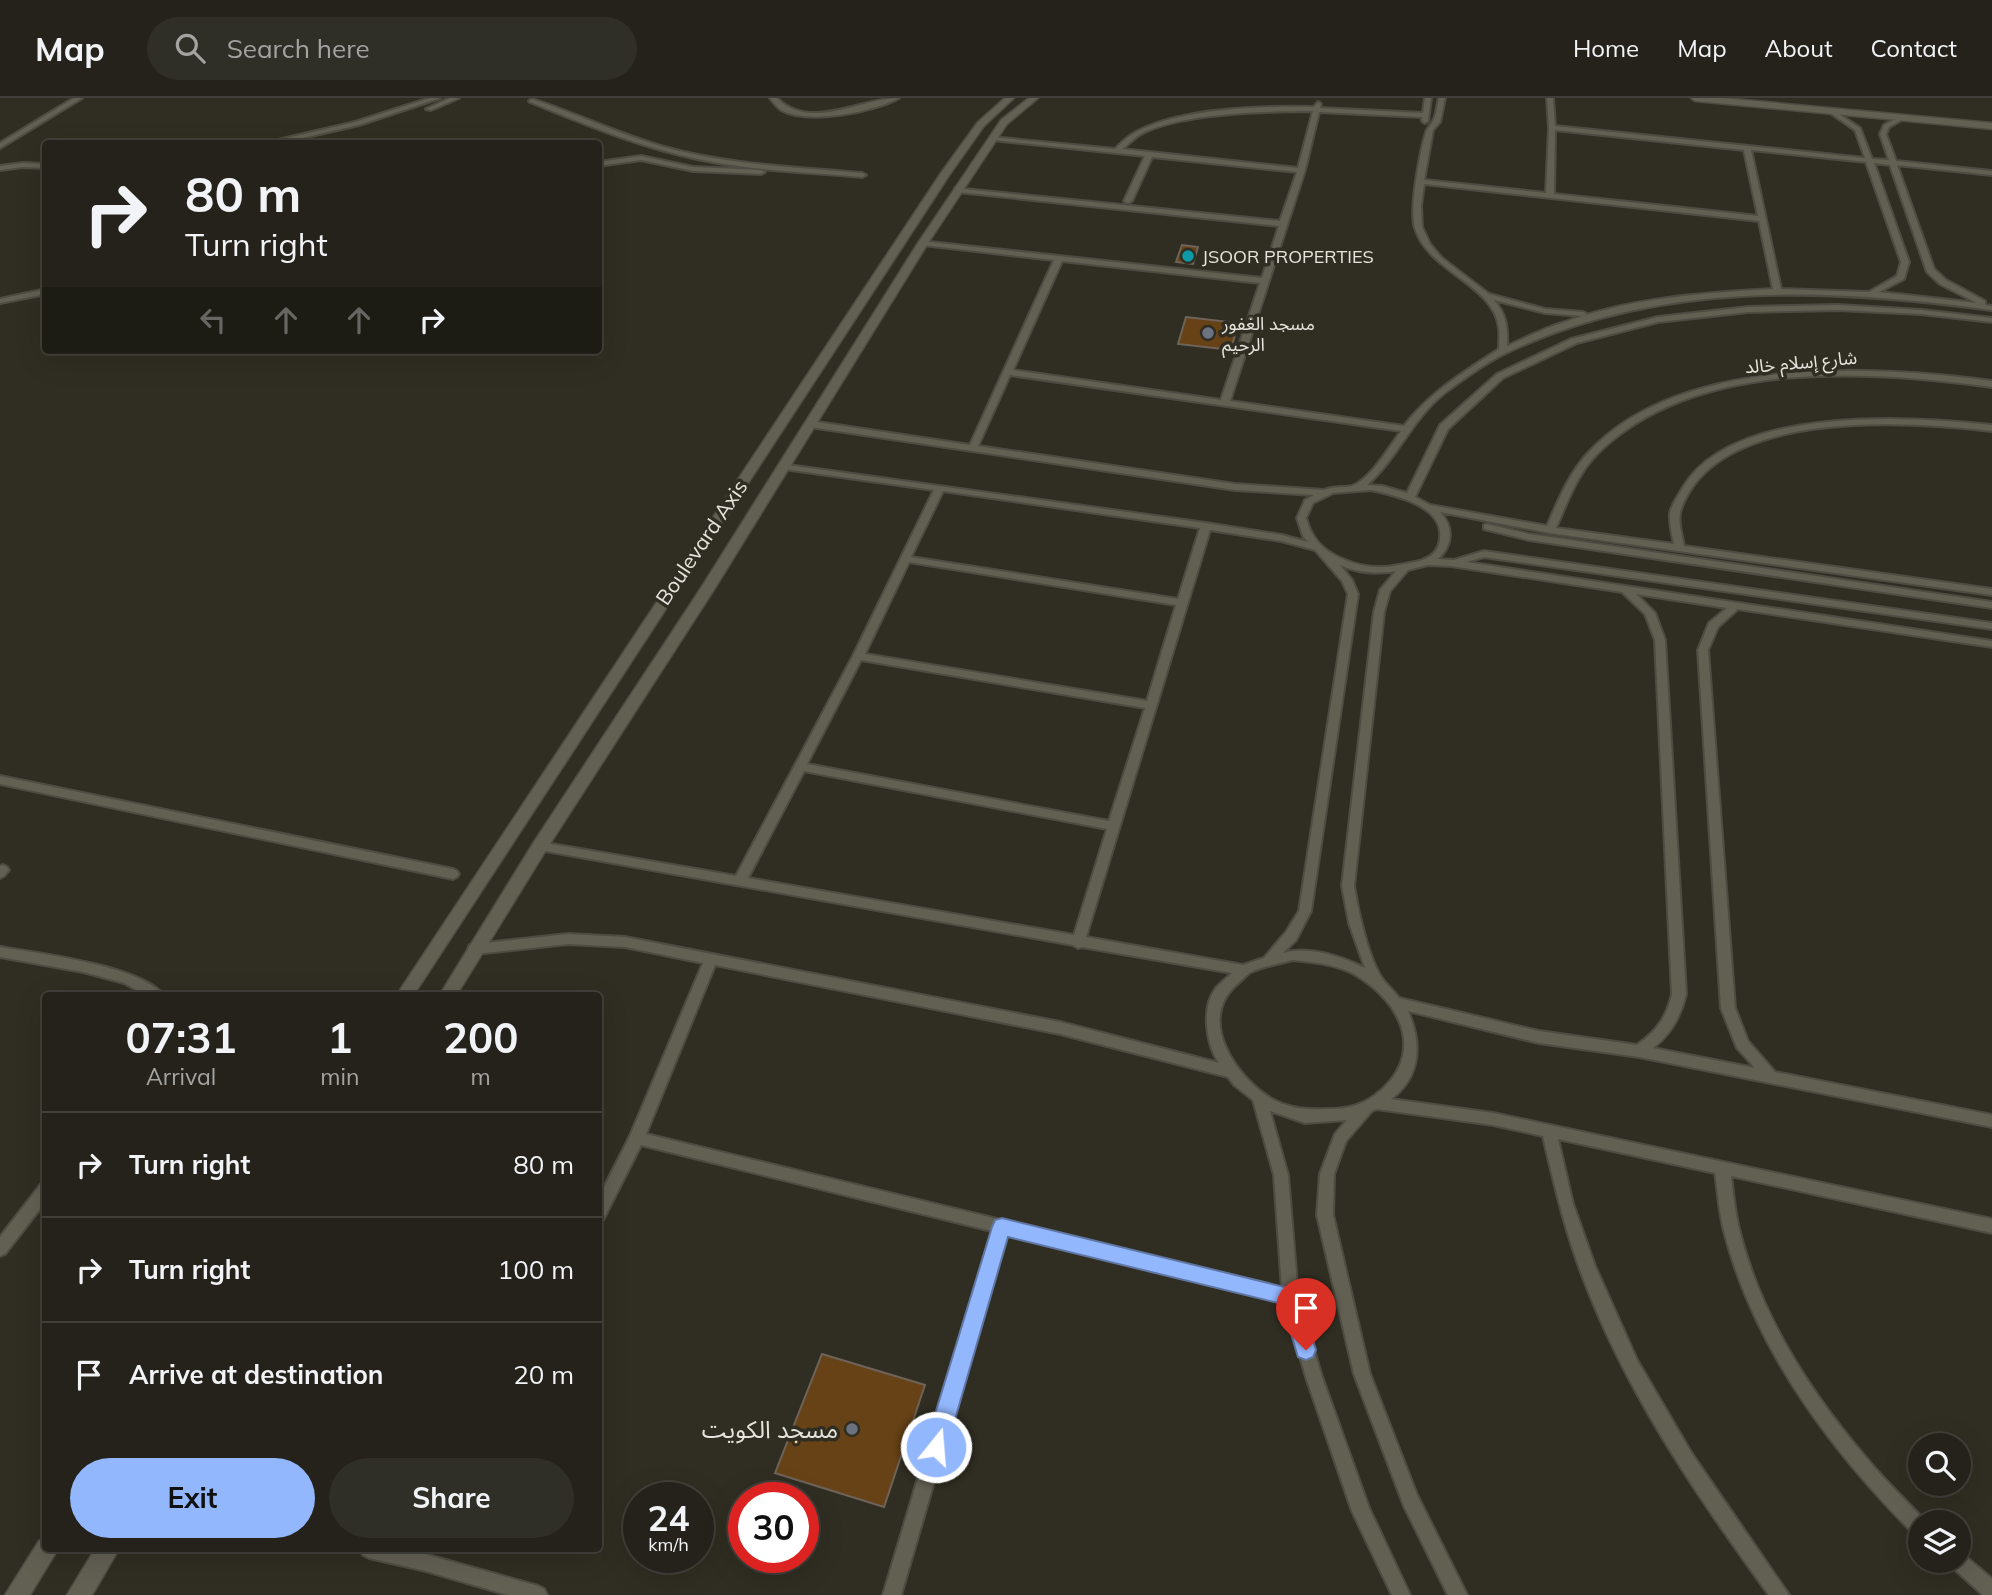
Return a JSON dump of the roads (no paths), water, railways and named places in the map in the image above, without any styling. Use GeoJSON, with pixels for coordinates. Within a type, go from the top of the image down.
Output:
{"type":"FeatureCollection","features":[{"type":"Feature","properties":{"kind":"street"},"geometry":{"type":"LineString","coordinates":[[0,146],[79,98]]}},
{"type":"Feature","properties":{"kind":"street"},"geometry":{"type":"LineString","coordinates":[[283,140],[358,124],[437,98]]}},
{"type":"Feature","properties":{"kind":"street"},"geometry":{"type":"LineString","coordinates":[[317,140],[376,126],[456,98]]}},
{"type":"Feature","properties":{"kind":"street"},"geometry":{"type":"LineString","coordinates":[[773,98],[783,110],[799,113],[849,111],[896,98]]}},
{"type":"Feature","properties":{"kind":"street","name":"Boulevard Axis"},"geometry":{"type":"LineString","coordinates":[[407,992],[946,173],[981,124],[1010,98]]}},
{"type":"Feature","properties":{"kind":"street","name":"Boulevard Axis"},"geometry":{"type":"LineString","coordinates":[[449,992],[923,243],[993,138],[1011,115],[1034,98]]}},
{"type":"Feature","properties":{"kind":"street"},"geometry":{"type":"LineString","coordinates":[[1428,98],[1426,123],[1430,130]]}},
{"type":"Feature","properties":{"kind":"street"},"geometry":{"type":"LineString","coordinates":[[1442,98],[1437,122],[1430,130],[1418,226],[1425,242],[1438,258],[1488,296],[1499,310],[1504,323],[1503,349]]}},
{"type":"Feature","properties":{"kind":"street"},"geometry":{"type":"LineString","coordinates":[[1549,98],[1552,128],[1550,196]]}},
{"type":"Feature","properties":{"kind":"street"},"geometry":{"type":"LineString","coordinates":[[1695,98],[1992,126]]}},
{"type":"Feature","properties":{"kind":"street"},"geometry":{"type":"LineString","coordinates":[[1789,98],[1992,117]]}},
{"type":"Feature","properties":{"kind":"street"},"geometry":{"type":"LineString","coordinates":[[533,101],[627,137],[681,153],[862,175]]}},
{"type":"Feature","properties":{"kind":"street"},"geometry":{"type":"LineString","coordinates":[[1289,101],[1426,115]]}},
{"type":"Feature","properties":{"kind":"street"},"geometry":{"type":"LineString","coordinates":[[1225,402],[1301,170],[1318,104]]}},
{"type":"Feature","properties":{"kind":"street"},"geometry":{"type":"LineString","coordinates":[[1831,111],[1854,124],[1870,160],[1905,262],[1901,277],[1869,294]]}},
{"type":"Feature","properties":{"kind":"street"},"geometry":{"type":"LineString","coordinates":[[1901,118],[1883,130],[1930,270],[1943,282],[1992,308]]}},
{"type":"Feature","properties":{"kind":"street"},"geometry":{"type":"LineString","coordinates":[[1116,150],[1122,139],[1144,120]]}},
{"type":"Feature","properties":{"kind":"street"},"geometry":{"type":"LineString","coordinates":[[1552,128],[1992,173]]}},
{"type":"Feature","properties":{"kind":"street"},"geometry":{"type":"LineString","coordinates":[[993,138],[1301,170]]}},
{"type":"Feature","properties":{"kind":"street"},"geometry":{"type":"LineString","coordinates":[[1747,148],[1778,292]]}},
{"type":"Feature","properties":{"kind":"street"},"geometry":{"type":"LineString","coordinates":[[1128,201],[1150,153]]}},
{"type":"Feature","properties":{"kind":"street"},"geometry":{"type":"LineString","coordinates":[[602,163],[635,158],[684,168],[724,172],[790,168]]}},
{"type":"Feature","properties":{"kind":"street"},"geometry":{"type":"LineString","coordinates":[[0,170],[23,164],[42,166]]}},
{"type":"Feature","properties":{"kind":"street"},"geometry":{"type":"LineString","coordinates":[[0,170],[42,174]]}},
{"type":"Feature","properties":{"kind":"street"},"geometry":{"type":"LineString","coordinates":[[1422,182],[1761,219]]}},
{"type":"Feature","properties":{"kind":"street"},"geometry":{"type":"LineString","coordinates":[[960,187],[1284,221]]}},
{"type":"Feature","properties":{"kind":"street"},"geometry":{"type":"LineString","coordinates":[[960,187],[1128,201],[1284,221]]}},
{"type":"Feature","properties":{"kind":"street"},"geometry":{"type":"LineString","coordinates":[[923,243],[1265,281]]}},
{"type":"Feature","properties":{"kind":"street"},"geometry":{"type":"LineString","coordinates":[[973,448],[1059,258]]}},
{"type":"Feature","properties":{"kind":"street"},"geometry":{"type":"LineString","coordinates":[[0,301],[42,292]]}},
{"type":"Feature","properties":{"kind":"street"},"geometry":{"type":"LineString","coordinates":[[1359,487],[1382,465],[1407,429],[1444,389],[1503,349],[1554,327],[1601,314],[1689,299],[1778,292],[1869,294],[1992,308]]}},
{"type":"Feature","properties":{"kind":"street"},"geometry":{"type":"LineString","coordinates":[[1488,296],[1545,311],[1601,314]]}},
{"type":"Feature","properties":{"kind":"street"},"geometry":{"type":"LineString","coordinates":[[1410,497],[1420,464],[1430,448],[1442,430],[1473,397],[1534,358],[1582,338],[1676,316],[1793,306],[1883,308],[1992,320]]}},
{"type":"Feature","properties":{"kind":"street"},"geometry":{"type":"LineString","coordinates":[[1008,372],[1407,429]]}},
{"type":"Feature","properties":{"kind":"street","name":"شارع إسلام خالد"},"geometry":{"type":"LineString","coordinates":[[1550,530],[1572,481],[1595,451],[1627,425],[1690,397],[1758,380],[1832,372],[1912,374],[1992,384]]}},
{"type":"Feature","properties":{"kind":"street"},"geometry":{"type":"LineString","coordinates":[[1679,547],[1675,512],[1683,491],[1698,472],[1719,456],[1746,443],[1811,426],[1849,421],[1933,421],[1992,428]]}},
{"type":"Feature","properties":{"kind":"street"},"geometry":{"type":"LineString","coordinates":[[810,424],[1236,487],[1325,493],[1359,487],[1385,489],[1429,507],[1550,530],[1992,592]]}},
{"type":"Feature","properties":{"kind":"street"},"geometry":{"type":"LineString","coordinates":[[784,466],[1282,538],[1314,547],[1363,569],[1404,570],[1427,562],[1443,549],[1446,541],[1443,523],[1429,507]]}},
{"type":"Feature","properties":{"kind":"street"},"geometry":{"type":"LineString","coordinates":[[740,881],[858,656],[940,488]]}},
{"type":"Feature","properties":{"kind":"street"},"geometry":{"type":"LineString","coordinates":[[1314,547],[1302,530],[1300,521],[1307,505],[1325,493]]}},
{"type":"Feature","properties":{"kind":"street"},"geometry":{"type":"LineString","coordinates":[[1450,512],[1464,522],[1529,537],[1992,605]]}},
{"type":"Feature","properties":{"kind":"street"},"geometry":{"type":"LineString","coordinates":[[1078,943],[1206,526]]}},
{"type":"Feature","properties":{"kind":"street"},"geometry":{"type":"LineString","coordinates":[[1451,563],[1484,554],[1992,626]]}},
{"type":"Feature","properties":{"kind":"street"},"geometry":{"type":"LineString","coordinates":[[1270,958],[1291,936],[1304,911],[1353,594],[1347,580],[1327,555]]}},
{"type":"Feature","properties":{"kind":"street"},"geometry":{"type":"LineString","coordinates":[[906,559],[1182,603]]}},
{"type":"Feature","properties":{"kind":"street"},"geometry":{"type":"LineString","coordinates":[[1427,562],[1451,563],[1992,644]]}},
{"type":"Feature","properties":{"kind":"street"},"geometry":{"type":"LineString","coordinates":[[1404,570],[1385,590],[1379,612],[1348,886],[1352,918],[1363,951],[1380,985],[1408,1023],[1412,1046],[1409,1068],[1398,1088],[1372,1107],[1340,1138],[1327,1174],[1325,1215],[1362,1374],[1410,1500],[1458,1595]]}},
{"type":"Feature","properties":{"kind":"street"},"geometry":{"type":"LineString","coordinates":[[1623,588],[1650,612],[1660,640],[1679,994],[1676,1011],[1668,1027],[1639,1051]]}},
{"type":"Feature","properties":{"kind":"street"},"geometry":{"type":"LineString","coordinates":[[1735,606],[1713,625],[1703,650],[1728,1008],[1742,1044],[1772,1078]]}},
{"type":"Feature","properties":{"kind":"street"},"geometry":{"type":"LineString","coordinates":[[858,656],[1150,705]]}},
{"type":"Feature","properties":{"kind":"street"},"geometry":{"type":"LineString","coordinates":[[799,766],[1114,826]]}},
{"type":"Feature","properties":{"kind":"street"},"geometry":{"type":"LineString","coordinates":[[0,780],[453,874]]}},
{"type":"Feature","properties":{"kind":"street"},"geometry":{"type":"LineString","coordinates":[[540,846],[1243,970]]}},
{"type":"Feature","properties":{"kind":"street"},"geometry":{"type":"LineString","coordinates":[[475,949],[538,941],[597,939],[625,942],[1060,1028],[1229,1071]]}},
{"type":"Feature","properties":{"kind":"street"},"geometry":{"type":"LineString","coordinates":[[0,952],[124,978],[148,987],[152,992]]}},
{"type":"Feature","properties":{"kind":"street"},"geometry":{"type":"LineString","coordinates":[[1380,985],[1339,962],[1292,955],[1270,958],[1243,970],[1226,985],[1215,1004],[1213,1015],[1216,1049],[1229,1071],[1260,1099],[1285,1111],[1339,1117],[1372,1107],[1438,1110],[1549,1131],[1992,1226]]}},
{"type":"Feature","properties":{"kind":"street"},"geometry":{"type":"LineString","coordinates":[[602,1207],[637,1138],[711,960]]}},
{"type":"Feature","properties":{"kind":"street"},"geometry":{"type":"LineString","coordinates":[[1395,1002],[1539,1037],[1639,1051],[1992,1121]]}},
{"type":"Feature","properties":{"kind":"street"},"geometry":{"type":"LineString","coordinates":[[1260,1099],[1280,1175],[1290,1297],[1314,1377],[1361,1511],[1401,1595]]}},
{"type":"Feature","properties":{"kind":"street"},"geometry":{"type":"LineString","coordinates":[[1549,1131],[1578,1240],[1602,1304],[1643,1389],[1713,1506],[1780,1595]]}},
{"type":"Feature","properties":{"kind":"street"},"geometry":{"type":"LineString","coordinates":[[637,1138],[1290,1297]]}},
{"type":"Feature","properties":{"kind":"street"},"geometry":{"type":"LineString","coordinates":[[1722,1169],[1732,1233],[1756,1301],[1795,1374],[1848,1450],[1908,1515]]}},
{"type":"Feature","properties":{"kind":"street"},"geometry":{"type":"LineString","coordinates":[[0,1249],[42,1194]]}},
{"type":"Feature","properties":{"kind":"street"},"geometry":{"type":"LineString","coordinates":[[892,1595],[1002,1227]]}},
{"type":"Feature","properties":{"kind":"street"},"geometry":{"type":"LineString","coordinates":[[17,1595],[45,1552]]}},
{"type":"Feature","properties":{"kind":"street"},"geometry":{"type":"LineString","coordinates":[[79,1595],[106,1552]]}},
{"type":"Feature","properties":{"kind":"street"},"geometry":{"type":"LineString","coordinates":[[400,1552],[430,1555],[538,1595]]}},
{"type":"Feature","properties":{"kind":"street"},"geometry":{"type":"LineString","coordinates":[[1971,1572],[1992,1591]]}},
{"type":"Feature","properties":{"kind":"place","name":"JSOOR PROPERTIES"},"geometry":{"type":"Point","coordinates":[1188,256]}},
{"type":"Feature","properties":{"kind":"place","name":"مسجد الغفور الرحيم"},"geometry":{"type":"Point","coordinates":[1208,333]}},
{"type":"Feature","properties":{"kind":"place","name":"مسجد الكويت"},"geometry":{"type":"Point","coordinates":[852,1429]}}]}
